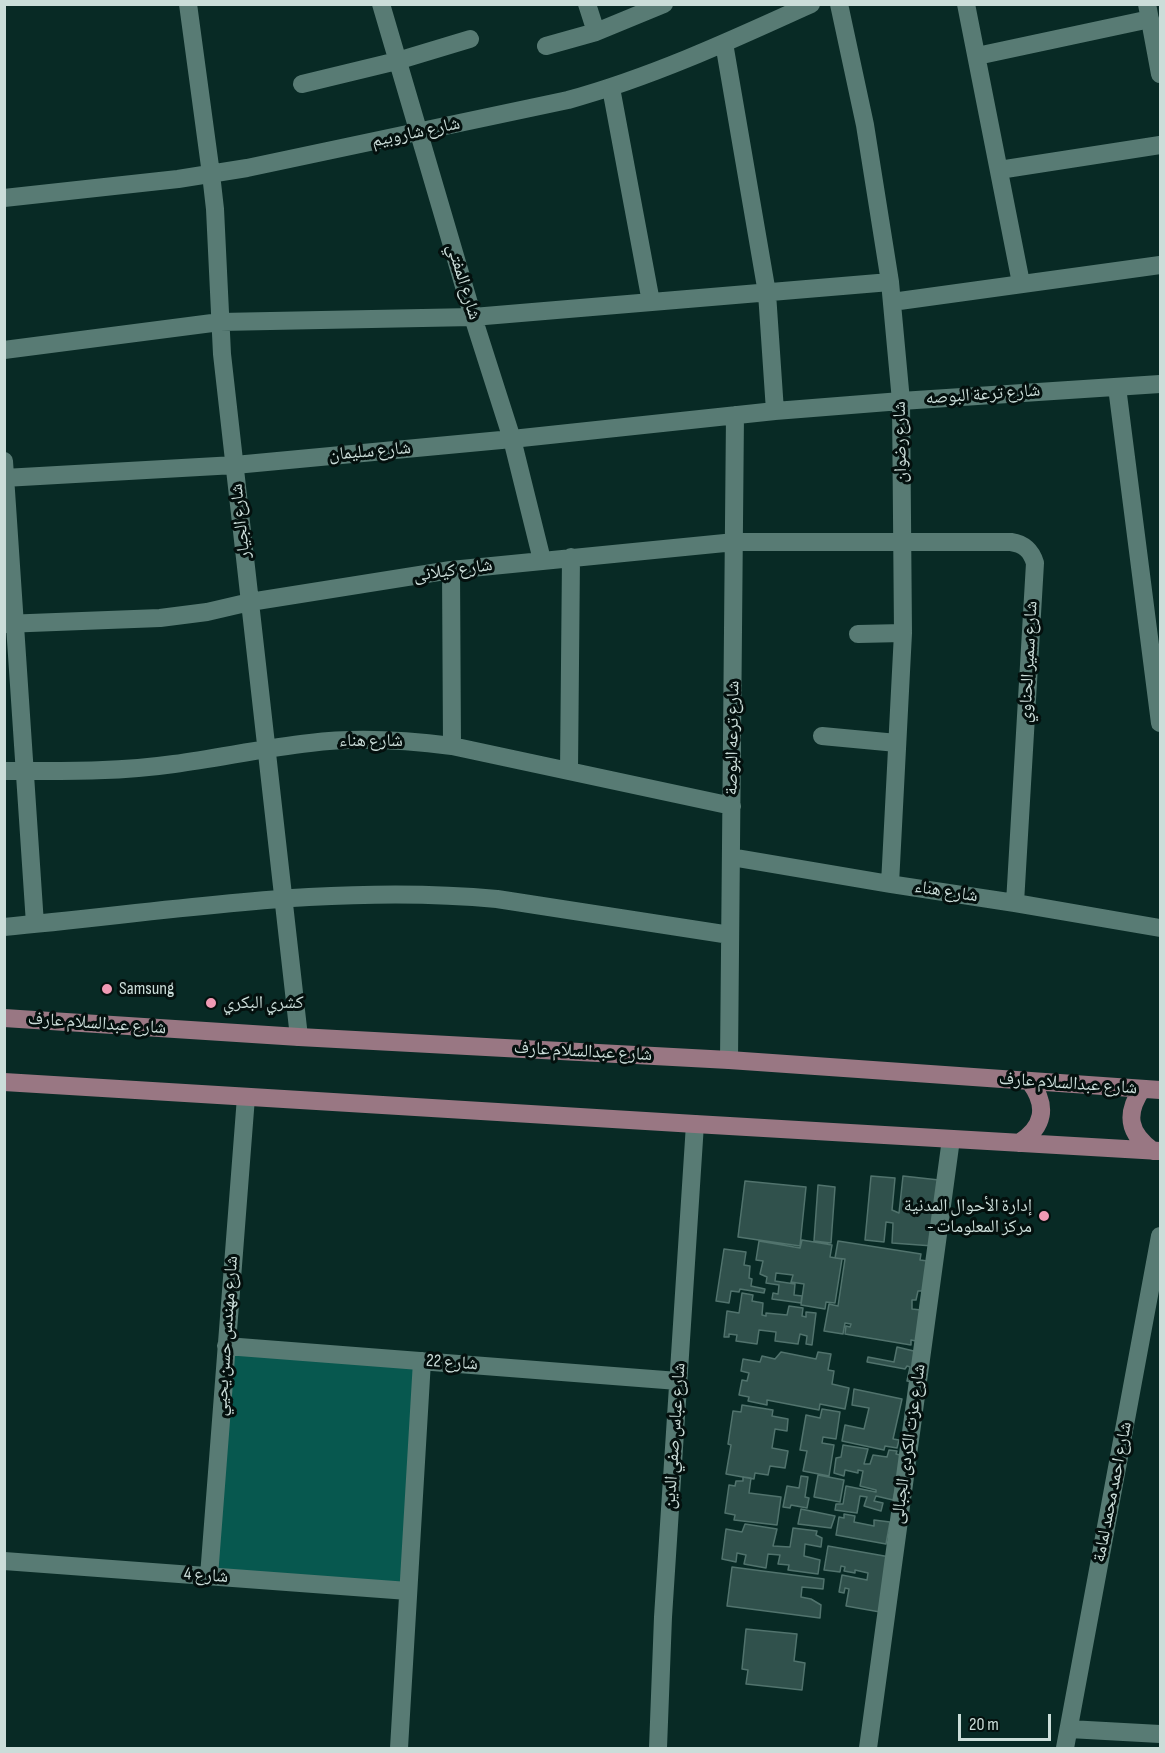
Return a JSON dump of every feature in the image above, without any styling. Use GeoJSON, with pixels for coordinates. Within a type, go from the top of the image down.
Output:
{"type":"FeatureCollection","features":[{"type":"Feature","properties":{"kind":"main road","name":"شارع عبدالسلام عارف"},"geometry":{"type":"LineString","coordinates":[[4,1018],[299,1037],[729,1060],[1161,1090]]}},
{"type":"Feature","properties":{"kind":"main road"},"geometry":{"type":"LineString","coordinates":[[4,1082],[1157,1151]]}},
{"type":"Feature","properties":{"kind":"main road"},"geometry":{"type":"LineString","coordinates":[[1019,1143],[1029,1137],[1037,1127],[1041,1116],[1038,1092],[1030,1082]]}},
{"type":"Feature","properties":{"kind":"main road"},"geometry":{"type":"LineString","coordinates":[[1142,1089],[1131,1110],[1131,1123],[1143,1144],[1157,1151]]}},
{"type":"Feature","properties":{"kind":"street","name":"شارع الجيار"},"geometry":{"type":"LineString","coordinates":[[188,4],[215,209],[222,354],[299,1037]]}},
{"type":"Feature","properties":{"kind":"street","name":"شارع المفتي"},"geometry":{"type":"LineString","coordinates":[[381,4],[473,317],[512,440],[542,560]]}},
{"type":"Feature","properties":{"kind":"street"},"geometry":{"type":"LineString","coordinates":[[587,4],[596,32]]}},
{"type":"Feature","properties":{"kind":"street"},"geometry":{"type":"LineString","coordinates":[[546,46],[596,32],[664,4]]}},
{"type":"Feature","properties":{"kind":"street","name":"شارع شاروبيم"},"geometry":{"type":"LineString","coordinates":[[4,198],[211,174],[568,100],[611,88],[724,44],[811,4]]}},
{"type":"Feature","properties":{"kind":"street","name":"شارع رضوان"},"geometry":{"type":"LineString","coordinates":[[839,4],[862,114],[890,282],[901,400],[903,633],[890,884]]}},
{"type":"Feature","properties":{"kind":"street"},"geometry":{"type":"LineString","coordinates":[[966,4],[1021,283]]}},
{"type":"Feature","properties":{"kind":"street"},"geometry":{"type":"LineString","coordinates":[[977,56],[1148,12],[1161,74]]}},
{"type":"Feature","properties":{"kind":"street"},"geometry":{"type":"LineString","coordinates":[[302,84],[397,61],[470,39]]}},
{"type":"Feature","properties":{"kind":"street"},"geometry":{"type":"LineString","coordinates":[[724,44],[767,293],[775,411]]}},
{"type":"Feature","properties":{"kind":"street"},"geometry":{"type":"LineString","coordinates":[[611,88],[651,302]]}},
{"type":"Feature","properties":{"kind":"street"},"geometry":{"type":"LineString","coordinates":[[999,170],[1161,145]]}},
{"type":"Feature","properties":{"kind":"street"},"geometry":{"type":"LineString","coordinates":[[892,302],[1161,265]]}},
{"type":"Feature","properties":{"kind":"street"},"geometry":{"type":"LineString","coordinates":[[4,350],[220,322],[473,317],[890,282]]}},
{"type":"Feature","properties":{"kind":"street","name":"شارع ترعة البوصه"},"geometry":{"type":"LineString","coordinates":[[735,415],[901,400],[1161,384]]}},
{"type":"Feature","properties":{"kind":"street"},"geometry":{"type":"LineString","coordinates":[[1117,387],[1161,723]]}},
{"type":"Feature","properties":{"kind":"street","name":"شارع سليمان"},"geometry":{"type":"LineString","coordinates":[[5,472],[235,465],[512,440],[735,415]]}},
{"type":"Feature","properties":{"kind":"street","name":"شارع ترعه البوصة"},"geometry":{"type":"LineString","coordinates":[[729,1060],[735,415]]}},
{"type":"Feature","properties":{"kind":"street"},"geometry":{"type":"LineString","coordinates":[[5,472],[10,624],[25,771],[34,924]]}},
{"type":"Feature","properties":{"kind":"street","name":"شارع كيلانى"},"geometry":{"type":"LineString","coordinates":[[10,624],[160,618],[451,570],[735,542],[903,543]]}},
{"type":"Feature","properties":{"kind":"street","name":"شارع سمير الحناوي"},"geometry":{"type":"LineString","coordinates":[[903,543],[1011,542],[1027,548],[1035,563],[1015,903]]}},
{"type":"Feature","properties":{"kind":"street"},"geometry":{"type":"LineString","coordinates":[[569,771],[571,557]]}},
{"type":"Feature","properties":{"kind":"street"},"geometry":{"type":"LineString","coordinates":[[451,570],[452,746]]}},
{"type":"Feature","properties":{"kind":"street"},"geometry":{"type":"LineString","coordinates":[[858,634],[903,633]]}},
{"type":"Feature","properties":{"kind":"street"},"geometry":{"type":"LineString","coordinates":[[822,736],[897,743]]}},
{"type":"Feature","properties":{"kind":"street","name":"شارع هناء"},"geometry":{"type":"LineString","coordinates":[[4,771],[125,769],[174,764],[311,742],[410,741],[452,746],[732,806]]}},
{"type":"Feature","properties":{"kind":"street","name":"شارع هناء"},"geometry":{"type":"LineString","coordinates":[[731,857],[1161,928]]}},
{"type":"Feature","properties":{"kind":"street"},"geometry":{"type":"LineString","coordinates":[[4,927],[283,899],[405,894],[459,895],[497,899],[730,935]]}},
{"type":"Feature","properties":{"kind":"street","name":"شارع مهندس حسن يحيي"},"geometry":{"type":"LineString","coordinates":[[209,1576],[246,1097]]}},
{"type":"Feature","properties":{"kind":"street","name":"شارع عباس صفي الدين"},"geometry":{"type":"LineString","coordinates":[[658,1749],[663,1617],[695,1124]]}},
{"type":"Feature","properties":{"kind":"street","name":"شارع عزت الكردى الجبالى"},"geometry":{"type":"LineString","coordinates":[[868,1749],[951,1139]]}},
{"type":"Feature","properties":{"kind":"street","name":"شارع احمد محمد لمامة"},"geometry":{"type":"LineString","coordinates":[[1065,1749],[1161,1236]]}},
{"type":"Feature","properties":{"kind":"street","name":"شارع 22"},"geometry":{"type":"LineString","coordinates":[[226,1346],[678,1381]]}},
{"type":"Feature","properties":{"kind":"street"},"geometry":{"type":"LineString","coordinates":[[399,1749],[422,1361]]}},
{"type":"Feature","properties":{"kind":"street","name":"شارع 4"},"geometry":{"type":"LineString","coordinates":[[4,1561],[408,1591]]}},
{"type":"Feature","properties":{"kind":"street"},"geometry":{"type":"LineString","coordinates":[[1069,1729],[1161,1734]]}},
{"type":"Feature","properties":{"kind":"green space"},"geometry":{"type":"Polygon","coordinates":[[[228,1348],[419,1363],[406,1589],[211,1574],[228,1348]]]}},
{"type":"Feature","properties":{"kind":"building"},"geometry":{"type":"Polygon","coordinates":[[[871,1176],[895,1178],[892,1210],[899,1213],[903,1176],[939,1180],[933,1246],[892,1243],[893,1223],[886,1222],[884,1242],[865,1240],[871,1176]]]}},
{"type":"Feature","properties":{"kind":"building"},"geometry":{"type":"Polygon","coordinates":[[[745,1181],[806,1187],[800,1246],[738,1237],[745,1181]]]}},
{"type":"Feature","properties":{"kind":"building"},"geometry":{"type":"Polygon","coordinates":[[[818,1185],[835,1187],[831,1243],[814,1241],[818,1185]]]}},
{"type":"Feature","properties":{"kind":"building"},"geometry":{"type":"Polygon","coordinates":[[[802,1240],[832,1245],[830,1257],[842,1259],[835,1303],[826,1302],[825,1309],[801,1305],[804,1284],[791,1282],[793,1275],[776,1273],[775,1281],[795,1284],[794,1295],[802,1296],[801,1303],[772,1299],[773,1293],[778,1294],[779,1285],[766,1283],[767,1277],[760,1274],[763,1261],[756,1260],[759,1241],[800,1248],[802,1240]]]}},
{"type":"Feature","properties":{"kind":"building"},"geometry":{"type":"Polygon","coordinates":[[[838,1241],[921,1254],[920,1260],[928,1261],[923,1291],[918,1291],[916,1300],[912,1300],[912,1309],[921,1310],[916,1341],[911,1340],[911,1345],[845,1334],[846,1326],[850,1327],[851,1324],[845,1323],[843,1334],[824,1331],[829,1304],[838,1306],[845,1259],[835,1258],[838,1241]]]}},
{"type":"Feature","properties":{"kind":"building"},"geometry":{"type":"Polygon","coordinates":[[[724,1249],[746,1252],[744,1265],[750,1266],[751,1286],[765,1289],[764,1293],[740,1289],[739,1292],[731,1291],[729,1303],[716,1301],[724,1249]]]}},
{"type":"Feature","properties":{"kind":"building"},"geometry":{"type":"Polygon","coordinates":[[[742,1293],[753,1295],[752,1301],[763,1303],[762,1315],[766,1316],[766,1313],[787,1315],[789,1306],[803,1308],[802,1316],[806,1317],[806,1312],[816,1313],[812,1345],[806,1344],[807,1336],[800,1334],[798,1344],[775,1341],[776,1332],[759,1330],[757,1344],[736,1341],[737,1335],[729,1334],[729,1337],[724,1337],[727,1311],[739,1313],[742,1293]]]}},
{"type":"Feature","properties":{"kind":"building"},"geometry":{"type":"Polygon","coordinates":[[[897,1347],[918,1352],[913,1382],[907,1381],[910,1367],[907,1366],[905,1369],[867,1362],[868,1357],[894,1362],[897,1347]]]}},
{"type":"Feature","properties":{"kind":"building"},"geometry":{"type":"Polygon","coordinates":[[[781,1352],[816,1359],[818,1352],[831,1354],[828,1370],[834,1371],[832,1384],[849,1388],[845,1409],[820,1404],[819,1410],[767,1400],[767,1405],[748,1401],[749,1397],[739,1395],[742,1380],[747,1381],[749,1373],[741,1371],[743,1359],[760,1362],[762,1356],[775,1359],[781,1352]]]}},
{"type":"Feature","properties":{"kind":"building"},"geometry":{"type":"Polygon","coordinates":[[[854,1389],[902,1399],[893,1439],[899,1440],[897,1448],[885,1446],[884,1450],[842,1441],[845,1425],[864,1429],[869,1408],[852,1405],[854,1389]]]}},
{"type":"Feature","properties":{"kind":"building"},"geometry":{"type":"Polygon","coordinates":[[[742,1405],[773,1410],[772,1416],[788,1419],[787,1431],[775,1429],[772,1448],[788,1451],[785,1468],[770,1466],[768,1475],[755,1473],[754,1479],[726,1474],[733,1411],[741,1412],[742,1405]]]}},
{"type":"Feature","properties":{"kind":"building"},"geometry":{"type":"Polygon","coordinates":[[[822,1409],[840,1412],[836,1439],[823,1437],[822,1443],[834,1445],[829,1476],[803,1471],[807,1451],[800,1450],[806,1415],[820,1418],[822,1409]]]}},
{"type":"Feature","properties":{"kind":"building"},"geometry":{"type":"Polygon","coordinates":[[[843,1445],[868,1449],[864,1464],[870,1464],[873,1455],[887,1457],[889,1450],[897,1451],[896,1454],[904,1456],[893,1500],[876,1496],[874,1501],[883,1503],[881,1511],[864,1506],[867,1497],[860,1496],[857,1513],[835,1510],[836,1504],[843,1504],[846,1486],[876,1492],[876,1490],[860,1486],[863,1471],[858,1470],[858,1473],[845,1470],[844,1476],[834,1473],[836,1458],[841,1457],[843,1445]]]}},
{"type":"Feature","properties":{"kind":"building"},"geometry":{"type":"Polygon","coordinates":[[[818,1475],[844,1480],[840,1502],[814,1497],[818,1475]]]}},
{"type":"Feature","properties":{"kind":"building"},"geometry":{"type":"Polygon","coordinates":[[[801,1476],[808,1477],[805,1497],[809,1498],[807,1508],[791,1505],[790,1508],[783,1507],[787,1486],[799,1488],[801,1476]]]}},
{"type":"Feature","properties":{"kind":"building"},"geometry":{"type":"Polygon","coordinates":[[[743,1477],[751,1478],[749,1493],[781,1497],[777,1525],[734,1520],[735,1515],[725,1513],[729,1485],[735,1486],[736,1481],[743,1481],[743,1477]]]}},
{"type":"Feature","properties":{"kind":"building"},"geometry":{"type":"Polygon","coordinates":[[[801,1509],[835,1516],[831,1528],[798,1524],[801,1509]]]}},
{"type":"Feature","properties":{"kind":"building"},"geometry":{"type":"Polygon","coordinates":[[[844,1514],[855,1516],[854,1522],[874,1526],[874,1520],[890,1522],[886,1544],[836,1535],[839,1517],[844,1518],[844,1514]]]}},
{"type":"Feature","properties":{"kind":"building"},"geometry":{"type":"Polygon","coordinates":[[[745,1524],[777,1529],[773,1546],[790,1547],[793,1528],[817,1531],[816,1535],[822,1538],[821,1547],[805,1544],[804,1556],[820,1560],[818,1574],[788,1570],[789,1565],[778,1564],[780,1555],[768,1554],[766,1568],[744,1564],[746,1555],[737,1553],[736,1562],[722,1559],[726,1529],[742,1532],[745,1524]]]}},
{"type":"Feature","properties":{"kind":"building"},"geometry":{"type":"Polygon","coordinates":[[[828,1546],[890,1557],[880,1612],[846,1606],[849,1589],[845,1588],[844,1593],[839,1592],[842,1575],[867,1580],[868,1573],[855,1570],[855,1573],[844,1571],[845,1567],[841,1566],[840,1572],[824,1570],[828,1546]]]}},
{"type":"Feature","properties":{"kind":"building"},"geometry":{"type":"Polygon","coordinates":[[[732,1567],[824,1579],[823,1589],[802,1587],[801,1597],[811,1599],[821,1605],[820,1618],[727,1606],[732,1567]]]}},
{"type":"Feature","properties":{"kind":"building"},"geometry":{"type":"Polygon","coordinates":[[[746,1629],[797,1634],[794,1661],[805,1663],[802,1690],[746,1684],[748,1670],[742,1669],[746,1629]]]}},
{"type":"Feature","properties":{"kind":"place","name":"Samsung"},"geometry":{"type":"Point","coordinates":[107,989]}},
{"type":"Feature","properties":{"kind":"place","name":"كشري البكري"},"geometry":{"type":"Point","coordinates":[211,1003]}},
{"type":"Feature","properties":{"kind":"place","name":"إدارة الأحوال المدنية - مركز المعلومات"},"geometry":{"type":"Point","coordinates":[1044,1216]}}]}
